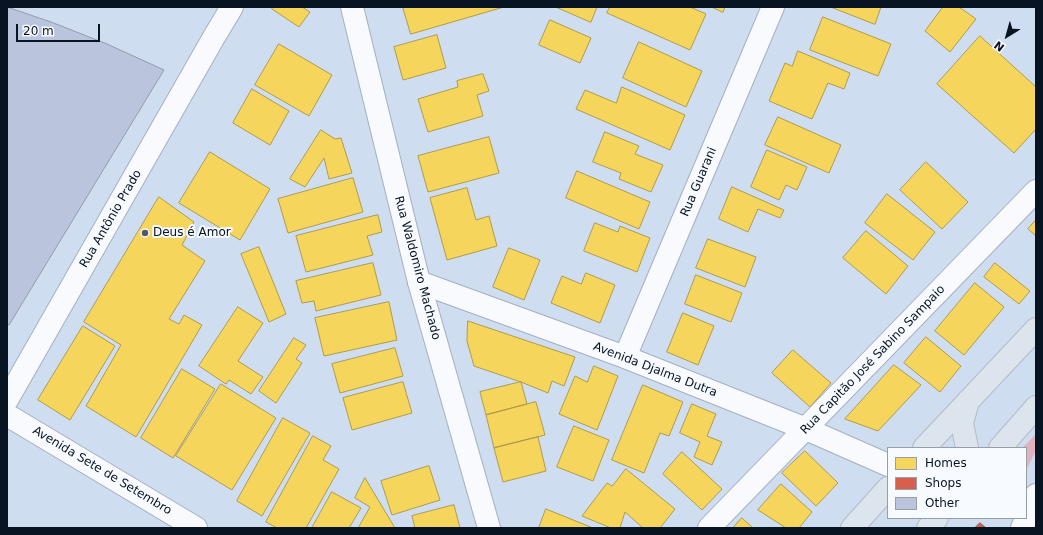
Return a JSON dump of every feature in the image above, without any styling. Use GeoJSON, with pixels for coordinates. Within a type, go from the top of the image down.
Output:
{"type":"FeatureCollection","features":[{"type":"Feature","properties":{"kind":"main road"},"geometry":{"type":"LineString","coordinates":[[925,447],[1036,329]]}},
{"type":"Feature","properties":{"kind":"main road"},"geometry":{"type":"LineString","coordinates":[[966,447],[962,423],[968,401]]}},
{"type":"Feature","properties":{"kind":"main road"},"geometry":{"type":"LineString","coordinates":[[1001,447],[1036,407]]}},
{"type":"Feature","properties":{"kind":"main road"},"geometry":{"type":"LineString","coordinates":[[852,528],[887,489]]}},
{"type":"Feature","properties":{"kind":"main road"},"geometry":{"type":"LineString","coordinates":[[928,528],[936,519]]}},
{"type":"Feature","properties":{"kind":"street"},"geometry":{"type":"LineString","coordinates":[[214,37],[220,7]]}},
{"type":"Feature","properties":{"kind":"street","name":"Rua Antônio Prado"},"geometry":{"type":"LineString","coordinates":[[7,400],[232,7]]}},
{"type":"Feature","properties":{"kind":"street","name":"Rua Waldomiro Machado"},"geometry":{"type":"LineString","coordinates":[[352,7],[420,282],[488,528]]}},
{"type":"Feature","properties":{"kind":"street","name":"Rua Guarani"},"geometry":{"type":"LineString","coordinates":[[625,357],[773,7]]}},
{"type":"Feature","properties":{"kind":"street","name":"Rua Capitão José Sabino Sampaio"},"geometry":{"type":"LineString","coordinates":[[710,528],[1036,191]]}},
{"type":"Feature","properties":{"kind":"street","name":"Avenida Djalma Dutra"},"geometry":{"type":"LineString","coordinates":[[420,282],[625,357],[806,430],[887,465]]}},
{"type":"Feature","properties":{"kind":"street","name":"Avenida Sete de Setembro"},"geometry":{"type":"LineString","coordinates":[[7,415],[196,528]]}},
{"type":"Feature","properties":{"kind":"shaded area"},"geometry":{"type":"Polygon","coordinates":[[[1036,434],[1036,450],[1027,469],[1027,447],[1023,447],[1036,434]]]}},
{"type":"Feature","properties":{"kind":"building: Homes"},"geometry":{"type":"Polygon","coordinates":[[[273,7],[302,7],[310,12],[299,27],[272,9],[273,7]]]}},
{"type":"Feature","properties":{"kind":"building: Homes"},"geometry":{"type":"Polygon","coordinates":[[[403,7],[504,7],[411,34],[403,7]]]}},
{"type":"Feature","properties":{"kind":"building: Homes"},"geometry":{"type":"Polygon","coordinates":[[[556,7],[597,7],[591,22],[556,7]]]}},
{"type":"Feature","properties":{"kind":"building: Homes"},"geometry":{"type":"Polygon","coordinates":[[[610,7],[690,7],[706,14],[690,50],[607,13],[610,7]]]}},
{"type":"Feature","properties":{"kind":"building: Homes"},"geometry":{"type":"Polygon","coordinates":[[[712,7],[725,7],[723,12],[712,7]]]}},
{"type":"Feature","properties":{"kind":"building: Homes"},"geometry":{"type":"Polygon","coordinates":[[[831,7],[881,7],[875,24],[831,7]]]}},
{"type":"Feature","properties":{"kind":"building: Homes"},"geometry":{"type":"Polygon","coordinates":[[[941,7],[959,7],[976,19],[950,52],[925,31],[942,8],[941,7]]]}},
{"type":"Feature","properties":{"kind":"building: Homes"},"geometry":{"type":"Polygon","coordinates":[[[823,17],[891,44],[878,76],[810,50],[823,17]]]}},
{"type":"Feature","properties":{"kind":"building: Homes"},"geometry":{"type":"Polygon","coordinates":[[[550,20],[591,38],[580,63],[539,45],[550,20]]]}},
{"type":"Feature","properties":{"kind":"building: Homes"},"geometry":{"type":"Polygon","coordinates":[[[437,35],[446,68],[403,80],[394,47],[437,35]]]}},
{"type":"Feature","properties":{"kind":"building: Homes"},"geometry":{"type":"Polygon","coordinates":[[[980,36],[1036,87],[1036,129],[1014,153],[937,84],[980,36]]]}},
{"type":"Feature","properties":{"kind":"building: Homes"},"geometry":{"type":"Polygon","coordinates":[[[639,42],[702,71],[686,107],[623,78],[639,42]]]}},
{"type":"Feature","properties":{"kind":"building: Homes"},"geometry":{"type":"Polygon","coordinates":[[[279,44],[332,75],[309,116],[255,85],[279,44]]]}},
{"type":"Feature","properties":{"kind":"building: Homes"},"geometry":{"type":"Polygon","coordinates":[[[798,51],[850,73],[844,89],[828,83],[812,119],[769,101],[785,63],[792,66],[798,51]]]}},
{"type":"Feature","properties":{"kind":"building: Homes"},"geometry":{"type":"Polygon","coordinates":[[[483,74],[489,91],[477,95],[483,116],[428,132],[418,99],[458,87],[457,81],[483,74]]]}},
{"type":"Feature","properties":{"kind":"building: Homes"},"geometry":{"type":"Polygon","coordinates":[[[622,87],[685,115],[670,150],[576,109],[585,90],[616,103],[622,87]]]}},
{"type":"Feature","properties":{"kind":"building: Homes"},"geometry":{"type":"Polygon","coordinates":[[[252,89],[289,111],[270,145],[233,123],[252,89]]]}},
{"type":"Feature","properties":{"kind":"building: Homes"},"geometry":{"type":"Polygon","coordinates":[[[778,117],[841,145],[829,173],[765,145],[778,117]]]}},
{"type":"Feature","properties":{"kind":"building: Homes"},"geometry":{"type":"Polygon","coordinates":[[[321,130],[335,139],[341,138],[352,173],[329,179],[324,158],[305,187],[290,179],[321,130]]]}},
{"type":"Feature","properties":{"kind":"building: Homes"},"geometry":{"type":"Polygon","coordinates":[[[605,132],[639,146],[635,154],[663,165],[651,192],[619,179],[621,173],[593,162],[605,132]]]}},
{"type":"Feature","properties":{"kind":"building: Homes"},"geometry":{"type":"Polygon","coordinates":[[[489,137],[499,173],[428,192],[418,156],[489,137]]]}},
{"type":"Feature","properties":{"kind":"building: Homes"},"geometry":{"type":"Polygon","coordinates":[[[767,150],[807,167],[797,190],[786,185],[779,200],[751,187],[767,150]]]}},
{"type":"Feature","properties":{"kind":"building: Homes"},"geometry":{"type":"Polygon","coordinates":[[[210,152],[270,189],[240,240],[179,203],[210,152]]]}},
{"type":"Feature","properties":{"kind":"building: Homes"},"geometry":{"type":"Polygon","coordinates":[[[926,162],[968,202],[942,229],[900,190],[926,162]]]}},
{"type":"Feature","properties":{"kind":"building: Homes"},"geometry":{"type":"Polygon","coordinates":[[[577,171],[650,202],[639,229],[566,198],[577,171]]]}},
{"type":"Feature","properties":{"kind":"building: Homes"},"geometry":{"type":"Polygon","coordinates":[[[353,178],[363,212],[288,233],[278,199],[353,178]]]}},
{"type":"Feature","properties":{"kind":"building: Homes"},"geometry":{"type":"Polygon","coordinates":[[[732,187],[784,210],[780,218],[758,209],[748,232],[719,219],[732,187]]]}},
{"type":"Feature","properties":{"kind":"building: Homes"},"geometry":{"type":"Polygon","coordinates":[[[467,188],[476,220],[489,216],[497,246],[447,260],[430,198],[467,188]]]}},
{"type":"Feature","properties":{"kind":"building: Homes"},"geometry":{"type":"Polygon","coordinates":[[[887,194],[935,232],[913,260],[865,223],[887,194]]]}},
{"type":"Feature","properties":{"kind":"building: Homes"},"geometry":{"type":"Polygon","coordinates":[[[159,197],[194,222],[182,245],[205,261],[169,319],[179,324],[184,315],[202,325],[136,437],[86,406],[121,345],[84,322],[159,197]]]}},
{"type":"Feature","properties":{"kind":"building: Homes"},"geometry":{"type":"Polygon","coordinates":[[[378,215],[382,232],[367,236],[373,255],[306,272],[296,236],[378,215]]]}},
{"type":"Feature","properties":{"kind":"building: Homes"},"geometry":{"type":"Polygon","coordinates":[[[1036,220],[1036,236],[1028,229],[1036,220]]]}},
{"type":"Feature","properties":{"kind":"building: Homes"},"geometry":{"type":"Polygon","coordinates":[[[595,223],[618,232],[620,226],[650,238],[637,272],[584,251],[595,223]]]}},
{"type":"Feature","properties":{"kind":"building: Homes"},"geometry":{"type":"Polygon","coordinates":[[[866,231],[908,266],[886,294],[843,258],[866,231]]]}},
{"type":"Feature","properties":{"kind":"building: Homes"},"geometry":{"type":"Polygon","coordinates":[[[708,239],[756,257],[745,287],[696,268],[708,239]]]}},
{"type":"Feature","properties":{"kind":"building: Homes"},"geometry":{"type":"Polygon","coordinates":[[[259,247],[286,314],[269,322],[241,254],[259,247]]]}},
{"type":"Feature","properties":{"kind":"building: Homes"},"geometry":{"type":"Polygon","coordinates":[[[509,248],[540,260],[524,300],[493,287],[509,248]]]}},
{"type":"Feature","properties":{"kind":"building: Homes"},"geometry":{"type":"Polygon","coordinates":[[[373,263],[381,295],[316,311],[314,301],[302,303],[296,281],[373,263]]]}},
{"type":"Feature","properties":{"kind":"building: Homes"},"geometry":{"type":"Polygon","coordinates":[[[995,263],[1030,291],[1019,304],[984,277],[995,263]]]}},
{"type":"Feature","properties":{"kind":"building: Homes"},"geometry":{"type":"Polygon","coordinates":[[[586,273],[615,285],[600,323],[551,303],[562,276],[581,284],[586,273]]]}},
{"type":"Feature","properties":{"kind":"building: Homes"},"geometry":{"type":"Polygon","coordinates":[[[696,275],[742,293],[731,322],[685,304],[696,275]]]}},
{"type":"Feature","properties":{"kind":"building: Homes"},"geometry":{"type":"Polygon","coordinates":[[[975,283],[1004,307],[964,355],[935,331],[975,283]]]}},
{"type":"Feature","properties":{"kind":"building: Homes"},"geometry":{"type":"Polygon","coordinates":[[[389,302],[397,340],[324,356],[315,318],[389,302]]]}},
{"type":"Feature","properties":{"kind":"building: Homes"},"geometry":{"type":"Polygon","coordinates":[[[238,307],[263,323],[238,361],[263,377],[251,394],[229,380],[226,384],[199,366],[238,307]]]}},
{"type":"Feature","properties":{"kind":"building: Homes"},"geometry":{"type":"Polygon","coordinates":[[[683,313],[714,326],[698,365],[667,352],[683,313]]]}},
{"type":"Feature","properties":{"kind":"building: Homes"},"geometry":{"type":"Polygon","coordinates":[[[468,321],[575,357],[564,386],[552,381],[548,393],[474,366],[467,341],[468,321]]]}},
{"type":"Feature","properties":{"kind":"building: Homes"},"geometry":{"type":"Polygon","coordinates":[[[83,326],[115,346],[70,420],[38,400],[83,326]]]}},
{"type":"Feature","properties":{"kind":"building: Homes"},"geometry":{"type":"Polygon","coordinates":[[[926,337],[961,366],[940,392],[904,363],[926,337]]]}},
{"type":"Feature","properties":{"kind":"building: Homes"},"geometry":{"type":"Polygon","coordinates":[[[294,338],[306,345],[296,359],[302,363],[276,403],[259,391],[294,338]]]}},
{"type":"Feature","properties":{"kind":"building: Homes"},"geometry":{"type":"Polygon","coordinates":[[[395,348],[403,376],[340,393],[332,364],[395,348]]]}},
{"type":"Feature","properties":{"kind":"building: Homes"},"geometry":{"type":"Polygon","coordinates":[[[793,350],[831,383],[810,407],[772,373],[793,350]]]}},
{"type":"Feature","properties":{"kind":"building: Homes"},"geometry":{"type":"Polygon","coordinates":[[[894,365],[921,385],[878,431],[845,419],[894,365]]]}},
{"type":"Feature","properties":{"kind":"building: Homes"},"geometry":{"type":"Polygon","coordinates":[[[594,366],[618,376],[597,430],[559,414],[575,376],[587,382],[594,366]]]}},
{"type":"Feature","properties":{"kind":"building: Homes"},"geometry":{"type":"Polygon","coordinates":[[[182,369],[215,389],[173,458],[141,438],[182,369]]]}},
{"type":"Feature","properties":{"kind":"building: Homes"},"geometry":{"type":"Polygon","coordinates":[[[403,382],[412,413],[352,430],[343,398],[403,382]]]}},
{"type":"Feature","properties":{"kind":"building: Homes"},"geometry":{"type":"Polygon","coordinates":[[[521,382],[527,404],[486,415],[480,392],[521,382]]]}},
{"type":"Feature","properties":{"kind":"building: Homes"},"geometry":{"type":"Polygon","coordinates":[[[221,384],[276,418],[232,490],[176,456],[221,384]]]}},
{"type":"Feature","properties":{"kind":"building: Homes"},"geometry":{"type":"Polygon","coordinates":[[[643,385],[683,402],[669,436],[660,433],[644,473],[612,460],[643,385]]]}},
{"type":"Feature","properties":{"kind":"building: Homes"},"geometry":{"type":"Polygon","coordinates":[[[536,402],[545,435],[494,448],[486,415],[536,402]]]}},
{"type":"Feature","properties":{"kind":"building: Homes"},"geometry":{"type":"Polygon","coordinates":[[[692,404],[716,414],[707,436],[722,442],[712,465],[694,457],[700,442],[680,433],[692,404]]]}},
{"type":"Feature","properties":{"kind":"building: Homes"},"geometry":{"type":"Polygon","coordinates":[[[283,418],[310,433],[262,516],[237,501],[283,418]]]}},
{"type":"Feature","properties":{"kind":"building: Homes"},"geometry":{"type":"Polygon","coordinates":[[[574,426],[609,440],[593,481],[557,467],[574,426]]]}},
{"type":"Feature","properties":{"kind":"building: Homes"},"geometry":{"type":"Polygon","coordinates":[[[313,436],[331,446],[323,460],[339,469],[306,528],[277,528],[266,522],[313,436]]]}},
{"type":"Feature","properties":{"kind":"building: Homes"},"geometry":{"type":"Polygon","coordinates":[[[538,437],[546,471],[503,482],[494,448],[538,437]]]}},
{"type":"Feature","properties":{"kind":"building: Homes"},"geometry":{"type":"Polygon","coordinates":[[[805,451],[838,483],[816,506],[782,473],[805,451]]]}},
{"type":"Feature","properties":{"kind":"building: Homes"},"geometry":{"type":"Polygon","coordinates":[[[682,452],[722,489],[702,510],[663,474],[682,452]]]}},
{"type":"Feature","properties":{"kind":"building: Homes"},"geometry":{"type":"Polygon","coordinates":[[[429,466],[440,500],[392,515],[381,481],[429,466]]]}},
{"type":"Feature","properties":{"kind":"building: Homes"},"geometry":{"type":"Polygon","coordinates":[[[626,469],[675,509],[660,528],[643,528],[625,512],[620,528],[611,528],[582,516],[607,483],[612,486],[626,469]]]}},
{"type":"Feature","properties":{"kind":"building: Homes"},"geometry":{"type":"Polygon","coordinates":[[[365,478],[395,528],[358,528],[370,507],[355,498],[365,478]]]}},
{"type":"Feature","properties":{"kind":"building: Homes"},"geometry":{"type":"Polygon","coordinates":[[[781,484],[812,512],[799,528],[786,528],[758,510],[781,484]]]}},
{"type":"Feature","properties":{"kind":"building: Homes"},"geometry":{"type":"Polygon","coordinates":[[[332,492],[361,508],[349,528],[312,528],[332,492]]]}},
{"type":"Feature","properties":{"kind":"building: Homes"},"geometry":{"type":"Polygon","coordinates":[[[454,505],[460,528],[415,528],[412,516],[454,505]]]}},
{"type":"Feature","properties":{"kind":"building: Homes"},"geometry":{"type":"Polygon","coordinates":[[[546,509],[593,528],[539,528],[546,509]]]}},
{"type":"Feature","properties":{"kind":"building: Homes"},"geometry":{"type":"Polygon","coordinates":[[[742,518],[753,528],[733,528],[742,518]]]}},
{"type":"Feature","properties":{"kind":"building: Shops"},"geometry":{"type":"Polygon","coordinates":[[[980,523],[986,528],[975,528],[980,523]]]}},
{"type":"Feature","properties":{"kind":"building: Other"},"geometry":{"type":"Polygon","coordinates":[[[7,7],[51,22],[107,44],[164,70],[9,325],[7,324],[7,7]]]}},
{"type":"Feature","properties":{"kind":"place","name":"Deus é Amor"},"geometry":{"type":"Point","coordinates":[145,233]}}]}
